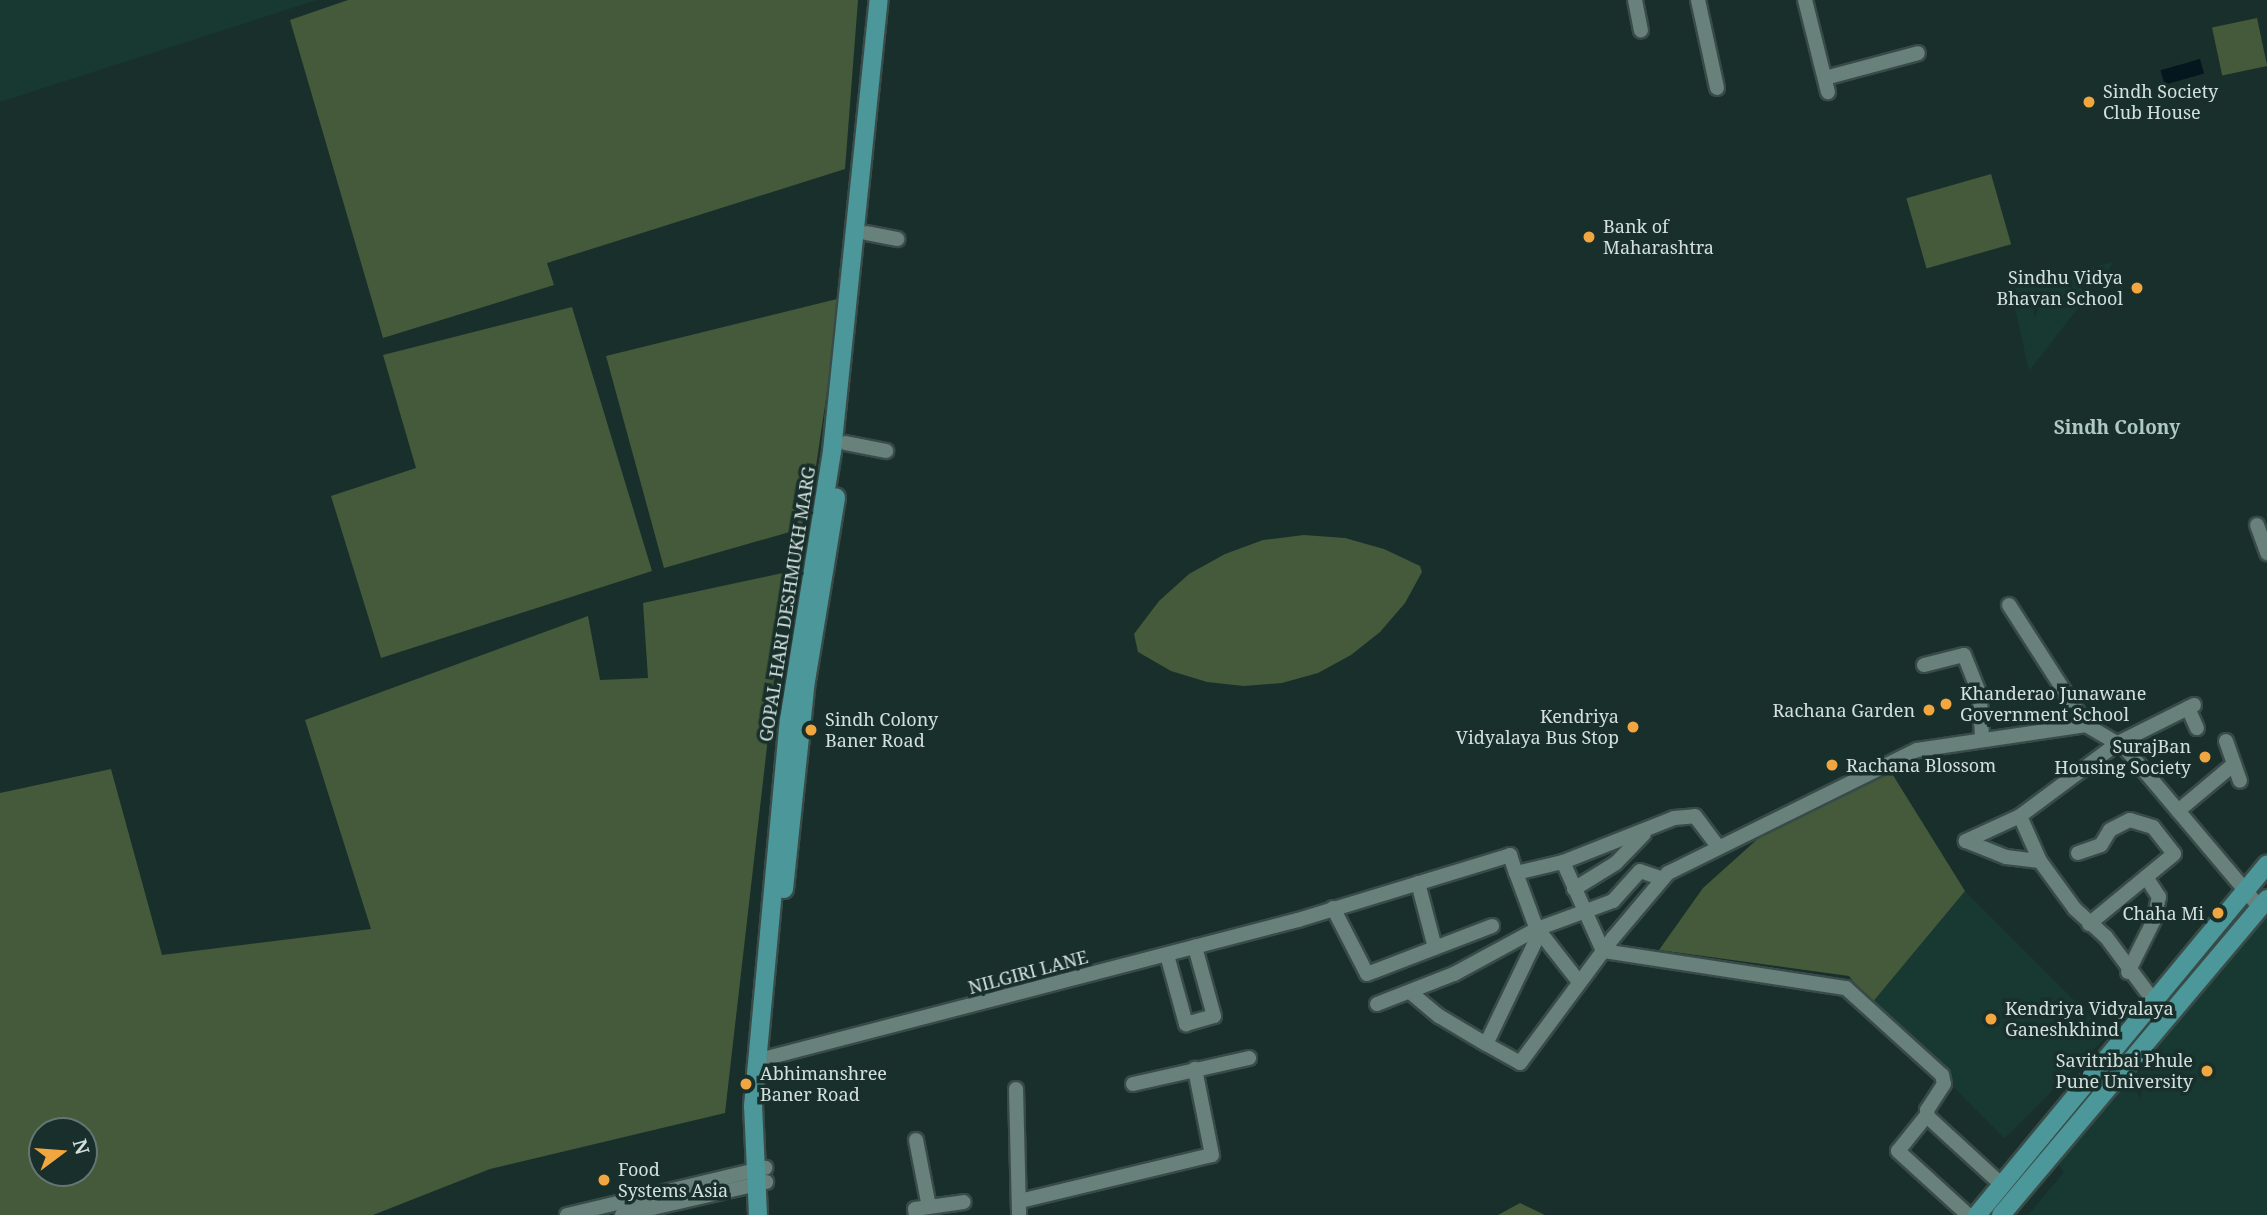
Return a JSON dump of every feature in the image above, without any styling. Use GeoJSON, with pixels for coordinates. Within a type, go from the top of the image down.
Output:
{"type":"FeatureCollection","features":[{"type":"Feature","properties":{"kind":"main road","name":"GOPAL HARI DESHMUKH MARG"},"geometry":{"type":"LineString","coordinates":[[769,1215],[760,1176],[760,1009],[797,705],[832,451],[878,0]]}},
{"type":"Feature","properties":{"kind":"main road","name":"GOPAL HARI DESHMUKH MARG"},"geometry":{"type":"LineString","coordinates":[[758,1215],[767,1058],[797,705],[845,443],[891,0]]}},
{"type":"Feature","properties":{"kind":"main road"},"geometry":{"type":"LineString","coordinates":[[1977,1215],[2267,864]]}},
{"type":"Feature","properties":{"kind":"main road"},"geometry":{"type":"LineString","coordinates":[[2001,1215],[2264,904]]}},
{"type":"Feature","properties":{"kind":"street"},"geometry":{"type":"LineString","coordinates":[[1635,0],[1641,30]]}},
{"type":"Feature","properties":{"kind":"street"},"geometry":{"type":"LineString","coordinates":[[1698,0],[1717,88]]}},
{"type":"Feature","properties":{"kind":"street"},"geometry":{"type":"LineString","coordinates":[[1807,0],[1826,85],[1918,53]]}},
{"type":"Feature","properties":{"kind":"street"},"geometry":{"type":"LineString","coordinates":[[866,233],[897,239]]}},
{"type":"Feature","properties":{"kind":"street"},"geometry":{"type":"LineString","coordinates":[[845,443],[886,451]]}},
{"type":"Feature","properties":{"kind":"street"},"geometry":{"type":"LineString","coordinates":[[2257,526],[2267,552]]}},
{"type":"Feature","properties":{"kind":"street"},"geometry":{"type":"LineString","coordinates":[[2009,606],[2086,724],[2118,743],[2245,891],[2264,904]]}},
{"type":"Feature","properties":{"kind":"street"},"geometry":{"type":"LineString","coordinates":[[1924,665],[1965,655],[1980,695],[1982,739]]}},
{"type":"Feature","properties":{"kind":"street"},"geometry":{"type":"LineString","coordinates":[[2040,861],[2006,857],[1967,843],[1970,836],[2020,816],[2118,743],[2191,706],[2197,727]]}},
{"type":"Feature","properties":{"kind":"street"},"geometry":{"type":"LineString","coordinates":[[1410,992],[1439,1016],[1520,1062],[1603,951],[1663,879],[1738,836],[1917,750],[2086,724]]}},
{"type":"Feature","properties":{"kind":"street"},"geometry":{"type":"LineString","coordinates":[[2226,741],[2241,781]]}},
{"type":"Feature","properties":{"kind":"street"},"geometry":{"type":"LineString","coordinates":[[2178,811],[2234,764]]}},
{"type":"Feature","properties":{"kind":"street"},"geometry":{"type":"LineString","coordinates":[[1579,982],[1538,930],[1516,873],[1563,862],[1674,818],[1695,816],[1718,847]]}},
{"type":"Feature","properties":{"kind":"street"},"geometry":{"type":"LineString","coordinates":[[2020,816],[2040,861],[2089,924],[2106,937],[2127,972],[2153,1000]]}},
{"type":"Feature","properties":{"kind":"street"},"geometry":{"type":"LineString","coordinates":[[2078,853],[2101,845],[2110,830],[2130,820],[2153,827],[2174,854],[2089,924]]}},
{"type":"Feature","properties":{"kind":"street"},"geometry":{"type":"LineString","coordinates":[[1574,889],[1616,863],[1647,830]]}},
{"type":"Feature","properties":{"kind":"street","name":"NILGIRI LANE"},"geometry":{"type":"LineString","coordinates":[[767,1058],[1298,920],[1510,855],[1516,873]]}},
{"type":"Feature","properties":{"kind":"street"},"geometry":{"type":"LineString","coordinates":[[1563,862],[1603,951]]}},
{"type":"Feature","properties":{"kind":"street"},"geometry":{"type":"LineString","coordinates":[[1377,1004],[1410,992],[1538,930],[1613,901],[1640,871],[1663,879]]}},
{"type":"Feature","properties":{"kind":"street"},"geometry":{"type":"LineString","coordinates":[[2127,972],[2154,920],[2159,897],[2146,877]]}},
{"type":"Feature","properties":{"kind":"street"},"geometry":{"type":"LineString","coordinates":[[1418,883],[1435,948]]}},
{"type":"Feature","properties":{"kind":"street"},"geometry":{"type":"LineString","coordinates":[[1333,908],[1367,974],[1492,926]]}},
{"type":"Feature","properties":{"kind":"street"},"geometry":{"type":"LineString","coordinates":[[1486,1044],[1538,930]]}},
{"type":"Feature","properties":{"kind":"street"},"geometry":{"type":"LineString","coordinates":[[1167,955],[1186,1024],[1214,1016],[1195,947]]}},
{"type":"Feature","properties":{"kind":"street"},"geometry":{"type":"LineString","coordinates":[[1603,951],[1841,985],[1944,1076],[1927,1115],[1898,1151],[1968,1215]]}},
{"type":"Feature","properties":{"kind":"street"},"geometry":{"type":"LineString","coordinates":[[1133,1084],[1249,1058]]}},
{"type":"Feature","properties":{"kind":"street"},"geometry":{"type":"LineString","coordinates":[[1016,1089],[1019,1208],[1209,1157],[1214,1147],[1195,1069]]}},
{"type":"Feature","properties":{"kind":"street"},"geometry":{"type":"LineString","coordinates":[[1927,1115],[2001,1185]]}},
{"type":"Feature","properties":{"kind":"street"},"geometry":{"type":"LineString","coordinates":[[916,1140],[929,1207]]}},
{"type":"Feature","properties":{"kind":"street"},"geometry":{"type":"LineString","coordinates":[[567,1215],[760,1176]]}},
{"type":"Feature","properties":{"kind":"street"},"geometry":{"type":"LineString","coordinates":[[622,1215],[760,1176]]}},
{"type":"Feature","properties":{"kind":"street"},"geometry":{"type":"LineString","coordinates":[[916,1215],[915,1209],[964,1202]]}},
{"type":"Feature","properties":{"kind":"shaded area"},"geometry":{"type":"Polygon","coordinates":[[[0,0],[317,0],[0,102],[0,0]]]}},
{"type":"Feature","properties":{"kind":"shaded area"},"geometry":{"type":"Polygon","coordinates":[[[348,0],[858,0],[845,169],[547,263],[554,285],[383,338],[290,20],[348,0]]]}},
{"type":"Feature","properties":{"kind":"shaded area"},"geometry":{"type":"Polygon","coordinates":[[[2257,18],[2267,66],[2222,75],[2212,28],[2257,18]]]}},
{"type":"Feature","properties":{"kind":"shaded area"},"geometry":{"type":"Polygon","coordinates":[[[1991,174],[2011,244],[1927,268],[1906,198],[1991,174]]]}},
{"type":"Feature","properties":{"kind":"shaded area"},"geometry":{"type":"Polygon","coordinates":[[[2114,262],[2029,371],[2010,286],[2114,262]]]}},
{"type":"Feature","properties":{"kind":"shaded area"},"geometry":{"type":"Polygon","coordinates":[[[841,298],[807,527],[664,568],[606,356],[841,298]]]}},
{"type":"Feature","properties":{"kind":"shaded area"},"geometry":{"type":"Polygon","coordinates":[[[572,307],[652,571],[381,658],[331,496],[416,468],[383,355],[572,307]]]}},
{"type":"Feature","properties":{"kind":"shaded area"},"geometry":{"type":"Polygon","coordinates":[[[1304,535],[1345,538],[1384,549],[1420,566],[1422,572],[1405,603],[1380,632],[1351,655],[1318,673],[1282,683],[1244,686],[1207,682],[1171,671],[1138,652],[1134,634],[1159,601],[1189,574],[1225,554],[1263,540],[1304,535]]]}},
{"type":"Feature","properties":{"kind":"shaded area"},"geometry":{"type":"Polygon","coordinates":[[[787,572],[725,1113],[490,1169],[373,1215],[0,1215],[0,793],[111,769],[162,955],[371,929],[305,720],[588,616],[600,680],[648,678],[643,603],[787,572]]]}},
{"type":"Feature","properties":{"kind":"shaded area"},"geometry":{"type":"Polygon","coordinates":[[[1891,772],[1965,891],[1871,1004],[1849,976],[1659,950],[1703,888],[1762,835],[1860,777],[1891,772]]]}},
{"type":"Feature","properties":{"kind":"shaded area","name":"Kendriya Vidyalaya Ganeshkhind"},"geometry":{"type":"Polygon","coordinates":[[[1965,891],[2109,1035],[2005,1138],[1861,995],[1965,891]]]}},
{"type":"Feature","properties":{"kind":"shaded area","name":"Savitribai Phule Pune University"},"geometry":{"type":"Polygon","coordinates":[[[2263,914],[2267,916],[2267,1215],[2028,1215],[2064,1172],[2055,1160],[2263,914]]]}},
{"type":"Feature","properties":{"kind":"shaded area"},"geometry":{"type":"Polygon","coordinates":[[[1520,1203],[1545,1215],[1498,1215],[1520,1203]]]}},
{"type":"Feature","properties":{"kind":"water"},"geometry":{"type":"Polygon","coordinates":[[[2200,59],[2204,73],[2165,85],[2161,70],[2200,59]]]}},
{"type":"Feature","properties":{"kind":"place","name":"Sindh Society Club House"},"geometry":{"type":"Point","coordinates":[2089,102]}},
{"type":"Feature","properties":{"kind":"place","name":"Bank of Maharashtra"},"geometry":{"type":"Point","coordinates":[1589,237]}},
{"type":"Feature","properties":{"kind":"place","name":"Sindhu Vidya Bhavan School"},"geometry":{"type":"Point","coordinates":[2137,288]}},
{"type":"Feature","properties":{"kind":"place","name":"Khanderao Junawane Government School"},"geometry":{"type":"Point","coordinates":[1946,704]}},
{"type":"Feature","properties":{"kind":"place","name":"Rachana Garden"},"geometry":{"type":"Point","coordinates":[1929,710]}},
{"type":"Feature","properties":{"kind":"place","name":"Kendriya Vidyalaya Bus Stop"},"geometry":{"type":"Point","coordinates":[1633,727]}},
{"type":"Feature","properties":{"kind":"place","name":"Sindh Colony Baner Road"},"geometry":{"type":"Point","coordinates":[811,730]}},
{"type":"Feature","properties":{"kind":"place","name":"SurajBan Housing Society"},"geometry":{"type":"Point","coordinates":[2205,757]}},
{"type":"Feature","properties":{"kind":"place","name":"Rachana Blossom"},"geometry":{"type":"Point","coordinates":[1832,765]}},
{"type":"Feature","properties":{"kind":"place","name":"Chaha Mi"},"geometry":{"type":"Point","coordinates":[2218,913]}},
{"type":"Feature","properties":{"kind":"place","name":"Kendriya Vidyalaya Ganeshkhind"},"geometry":{"type":"Point","coordinates":[1991,1019]}},
{"type":"Feature","properties":{"kind":"place","name":"Savitribai Phule Pune University"},"geometry":{"type":"Point","coordinates":[2207,1071]}},
{"type":"Feature","properties":{"kind":"place","name":"Abhimanshree Baner Road"},"geometry":{"type":"Point","coordinates":[746,1084]}},
{"type":"Feature","properties":{"kind":"place","name":"Food Systems Asia"},"geometry":{"type":"Point","coordinates":[604,1180]}},
{"type":"Feature","properties":{"kind":"district","name":"Sindh Colony"},"geometry":{"type":"Point","coordinates":[2117,428]}}]}
